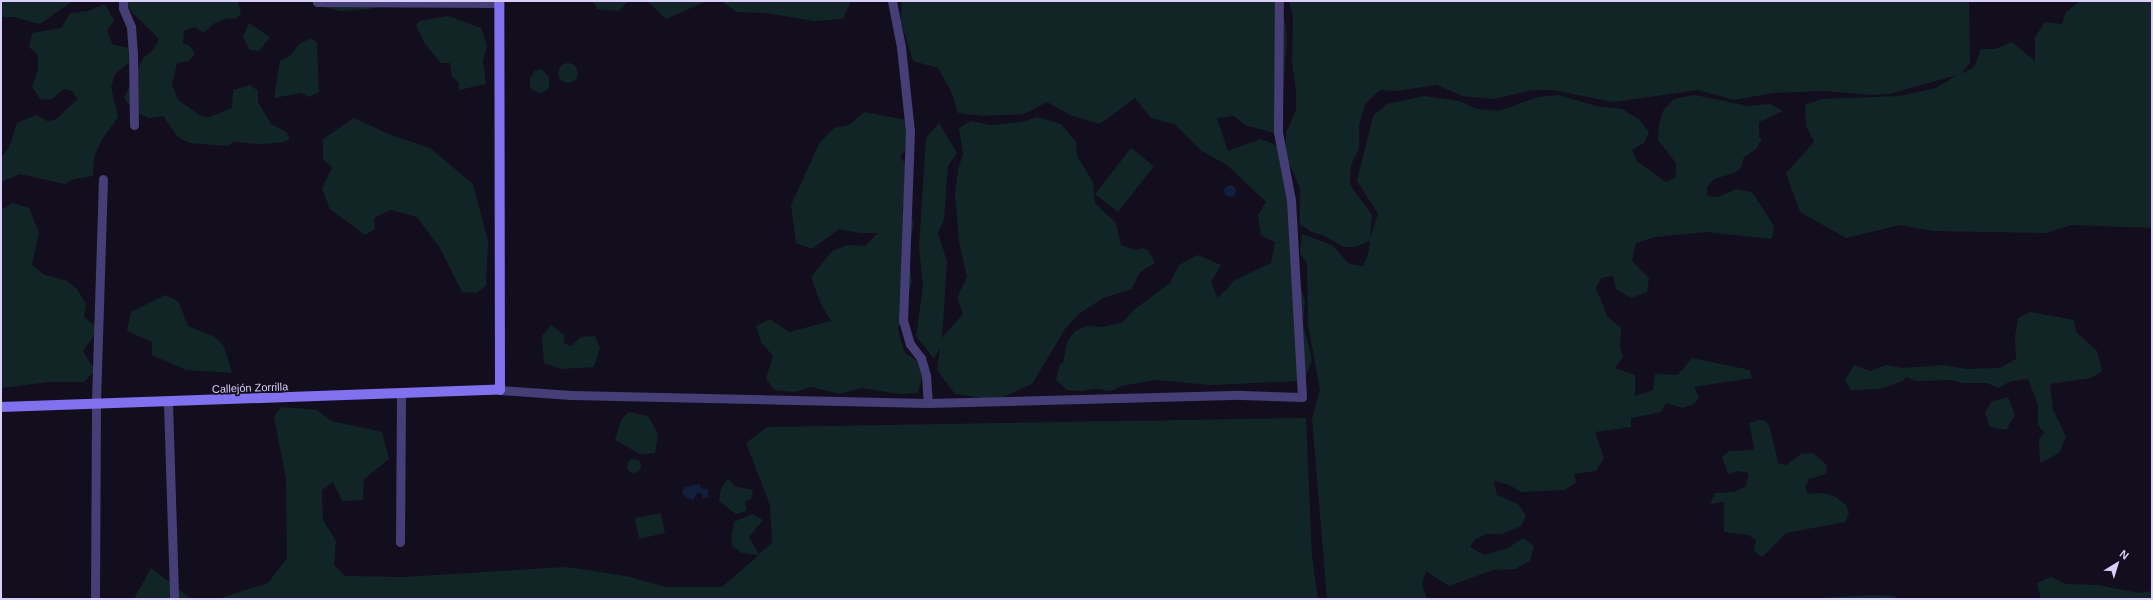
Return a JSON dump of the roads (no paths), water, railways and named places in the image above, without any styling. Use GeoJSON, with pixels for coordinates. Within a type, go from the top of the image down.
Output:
{"type":"FeatureCollection","features":[{"type":"Feature","properties":{"kind":"street"},"geometry":{"type":"LineString","coordinates":[[122,1],[131,27],[134,125]]}},
{"type":"Feature","properties":{"kind":"street"},"geometry":{"type":"LineString","coordinates":[[892,1],[901,47],[910,131],[903,320],[910,344],[921,358],[926,376],[928,403]]}},
{"type":"Feature","properties":{"kind":"street"},"geometry":{"type":"LineString","coordinates":[[317,2],[499,2],[500,390],[571,395],[928,403],[1233,396],[1302,397],[1291,200],[1278,132],[1279,1]]}},
{"type":"Feature","properties":{"kind":"street"},"geometry":{"type":"LineString","coordinates":[[95,599],[97,406],[103,179]]}},
{"type":"Feature","properties":{"kind":"street","name":"Callejón Zorrilla"},"geometry":{"type":"LineString","coordinates":[[1,407],[97,406],[500,390]]}},
{"type":"Feature","properties":{"kind":"street"},"geometry":{"type":"LineString","coordinates":[[400,542],[401,394]]}},
{"type":"Feature","properties":{"kind":"street"},"geometry":{"type":"LineString","coordinates":[[168,403],[174,599]]}},
{"type":"Feature","properties":{"kind":"water"},"geometry":{"type":"Polygon","coordinates":[[[1228,185],[1232,185],[1236,191],[1232,197],[1228,197],[1224,193],[1224,189],[1228,185]]]}},
{"type":"Feature","properties":{"kind":"water"},"geometry":{"type":"Polygon","coordinates":[[[700,484],[701,488],[708,490],[708,497],[702,499],[702,494],[696,493],[694,500],[686,498],[682,492],[684,487],[700,484]]]}}]}
